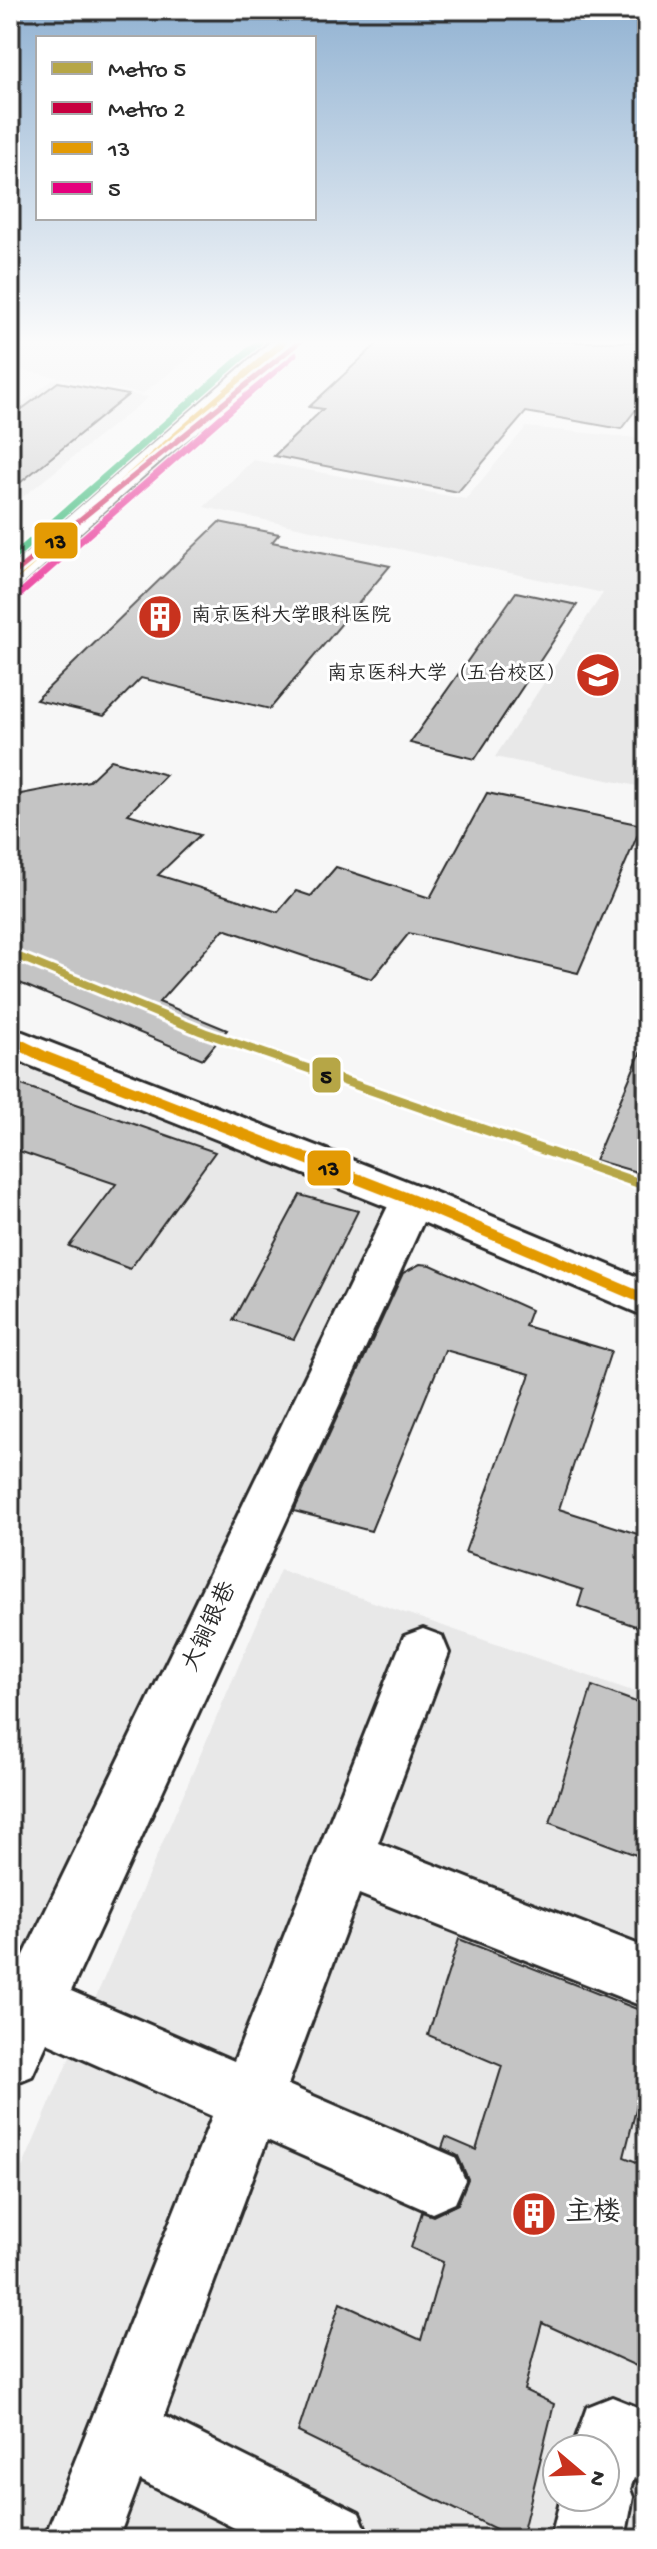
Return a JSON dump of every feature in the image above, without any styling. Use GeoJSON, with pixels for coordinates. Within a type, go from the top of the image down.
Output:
{"type":"FeatureCollection","features":[{"type":"Feature","properties":{"kind":"main road"},"geometry":{"type":"LineString","coordinates":[[10,581],[147,461]]}},
{"type":"Feature","properties":{"kind":"main road"},"geometry":{"type":"LineString","coordinates":[[10,1040],[43,1056],[412,1200],[647,1300]]}},
{"type":"Feature","properties":{"kind":"main road","name":"大锏银巷"},"geometry":{"type":"LineString","coordinates":[[21,2029],[412,1200]]}},
{"type":"Feature","properties":{"kind":"main road"},"geometry":{"type":"LineString","coordinates":[[81,2539],[423,1653]]}},
{"type":"Feature","properties":{"kind":"main road"},"geometry":{"type":"LineString","coordinates":[[344,1859],[647,1978]]}},
{"type":"Feature","properties":{"kind":"main road"},"geometry":{"type":"LineString","coordinates":[[21,2029],[250,2100],[432,2180]]}},
{"type":"Feature","properties":{"kind":"main road"},"geometry":{"type":"LineString","coordinates":[[122,2433],[333,2539]]}},
{"type":"Feature","properties":{"kind":"main road"},"geometry":{"type":"LineString","coordinates":[[621,2436],[647,2448]]}},
{"type":"Feature","properties":{"kind":"main road"},"geometry":{"type":"LineString","coordinates":[[588,2539],[594,2513]]}},
{"type":"Feature","properties":{"kind":"shaded area"},"geometry":{"type":"Polygon","coordinates":[[[10,461],[68,461],[10,507],[10,461]]]}},
{"type":"Feature","properties":{"kind":"shaded area","name":"南京医科大学（五台校区）"},"geometry":{"type":"Polygon","coordinates":[[[252,461],[466,499],[498,461],[647,461],[647,788],[495,757],[603,593],[204,507],[252,461]]]}},
{"type":"Feature","properties":{"kind":"shaded area"},"geometry":{"type":"Polygon","coordinates":[[[10,1025],[412,1200],[10,2066],[10,1025]]]}},
{"type":"Feature","properties":{"kind":"shaded area"},"geometry":{"type":"Polygon","coordinates":[[[280,1570],[647,1696],[647,2539],[10,2539],[10,2196],[280,1570]]]}},
{"type":"Feature","properties":{"kind":"building"},"geometry":{"type":"Polygon","coordinates":[[[10,461],[47,461],[10,491],[10,461]]]}},
{"type":"Feature","properties":{"kind":"building"},"geometry":{"type":"Polygon","coordinates":[[[299,461],[484,461],[458,492],[299,461]]]}},
{"type":"Feature","properties":{"kind":"building"},"geometry":{"type":"Polygon","coordinates":[[[219,522],[279,534],[272,542],[390,566],[270,709],[141,678],[104,716],[36,700],[219,522]]]}},
{"type":"Feature","properties":{"kind":"building"},"geometry":{"type":"Polygon","coordinates":[[[516,592],[577,605],[475,759],[410,743],[516,592]]]}},
{"type":"Feature","properties":{"kind":"building"},"geometry":{"type":"Polygon","coordinates":[[[111,760],[166,775],[128,814],[200,835],[158,875],[278,912],[296,891],[311,896],[336,867],[430,898],[487,793],[642,825],[578,973],[409,933],[372,979],[224,929],[159,1002],[227,1030],[203,1059],[10,979],[10,796],[89,781],[111,760]]]}},
{"type":"Feature","properties":{"kind":"building"},"geometry":{"type":"Polygon","coordinates":[[[647,1037],[647,1175],[595,1160],[647,1037]]]}},
{"type":"Feature","properties":{"kind":"building"},"geometry":{"type":"Polygon","coordinates":[[[10,1081],[215,1152],[130,1269],[69,1246],[116,1184],[10,1148],[10,1081]]]}},
{"type":"Feature","properties":{"kind":"building"},"geometry":{"type":"Polygon","coordinates":[[[300,1195],[358,1211],[294,1339],[233,1320],[300,1195]]]}},
{"type":"Feature","properties":{"kind":"building"},"geometry":{"type":"Polygon","coordinates":[[[420,1264],[431,1265],[531,1310],[525,1326],[611,1351],[559,1509],[647,1537],[647,1630],[578,1606],[583,1590],[465,1552],[530,1374],[445,1350],[371,1531],[294,1511],[403,1273],[420,1264]]]}},
{"type":"Feature","properties":{"kind":"building"},"geometry":{"type":"Polygon","coordinates":[[[592,1686],[647,1706],[647,1859],[550,1823],[592,1686]]]}},
{"type":"Feature","properties":{"kind":"building","name":"主楼"},"geometry":{"type":"Polygon","coordinates":[[[459,1939],[647,2013],[647,2065],[624,2157],[647,2166],[647,2371],[542,2323],[524,2390],[554,2404],[547,2433],[541,2433],[541,2457],[521,2539],[298,2432],[340,2303],[421,2340],[443,2262],[411,2248],[422,2212],[433,2216],[458,2204],[468,2179],[458,2156],[442,2148],[446,2137],[476,2150],[502,2066],[428,2035],[459,1939]]]}},
{"type":"Feature","properties":{"kind":"metro line","name":"2"},"geometry":{"type":"LineString","coordinates":[[10,577],[153,461]]}},
{"type":"Feature","properties":{"kind":"metro line","name":"5"},"geometry":{"type":"LineString","coordinates":[[10,953],[203,1032],[647,1186]]}},
{"type":"Feature","properties":{"kind":"transit line"},"geometry":{"type":"LineString","coordinates":[[10,560],[123,461]]}},
{"type":"Feature","properties":{"kind":"transit line","name":"13"},"geometry":{"type":"LineString","coordinates":[[10,581],[147,461]]}},
{"type":"Feature","properties":{"kind":"transit line","name":"5"},"geometry":{"type":"LineString","coordinates":[[21,593],[172,461]]}},
{"type":"Feature","properties":{"kind":"transit line","name":"13"},"geometry":{"type":"LineString","coordinates":[[10,1040],[43,1056],[412,1200],[647,1300]]}},
{"type":"Feature","properties":{"kind":"place","name":"南京医科大学眼科医院"},"geometry":{"type":"Point","coordinates":[160,617]}},
{"type":"Feature","properties":{"kind":"place","name":"南京医科大学（五台校区）"},"geometry":{"type":"Point","coordinates":[598,675]}},
{"type":"Feature","properties":{"kind":"place","name":"主楼"},"geometry":{"type":"Point","coordinates":[534,2214]}}]}
